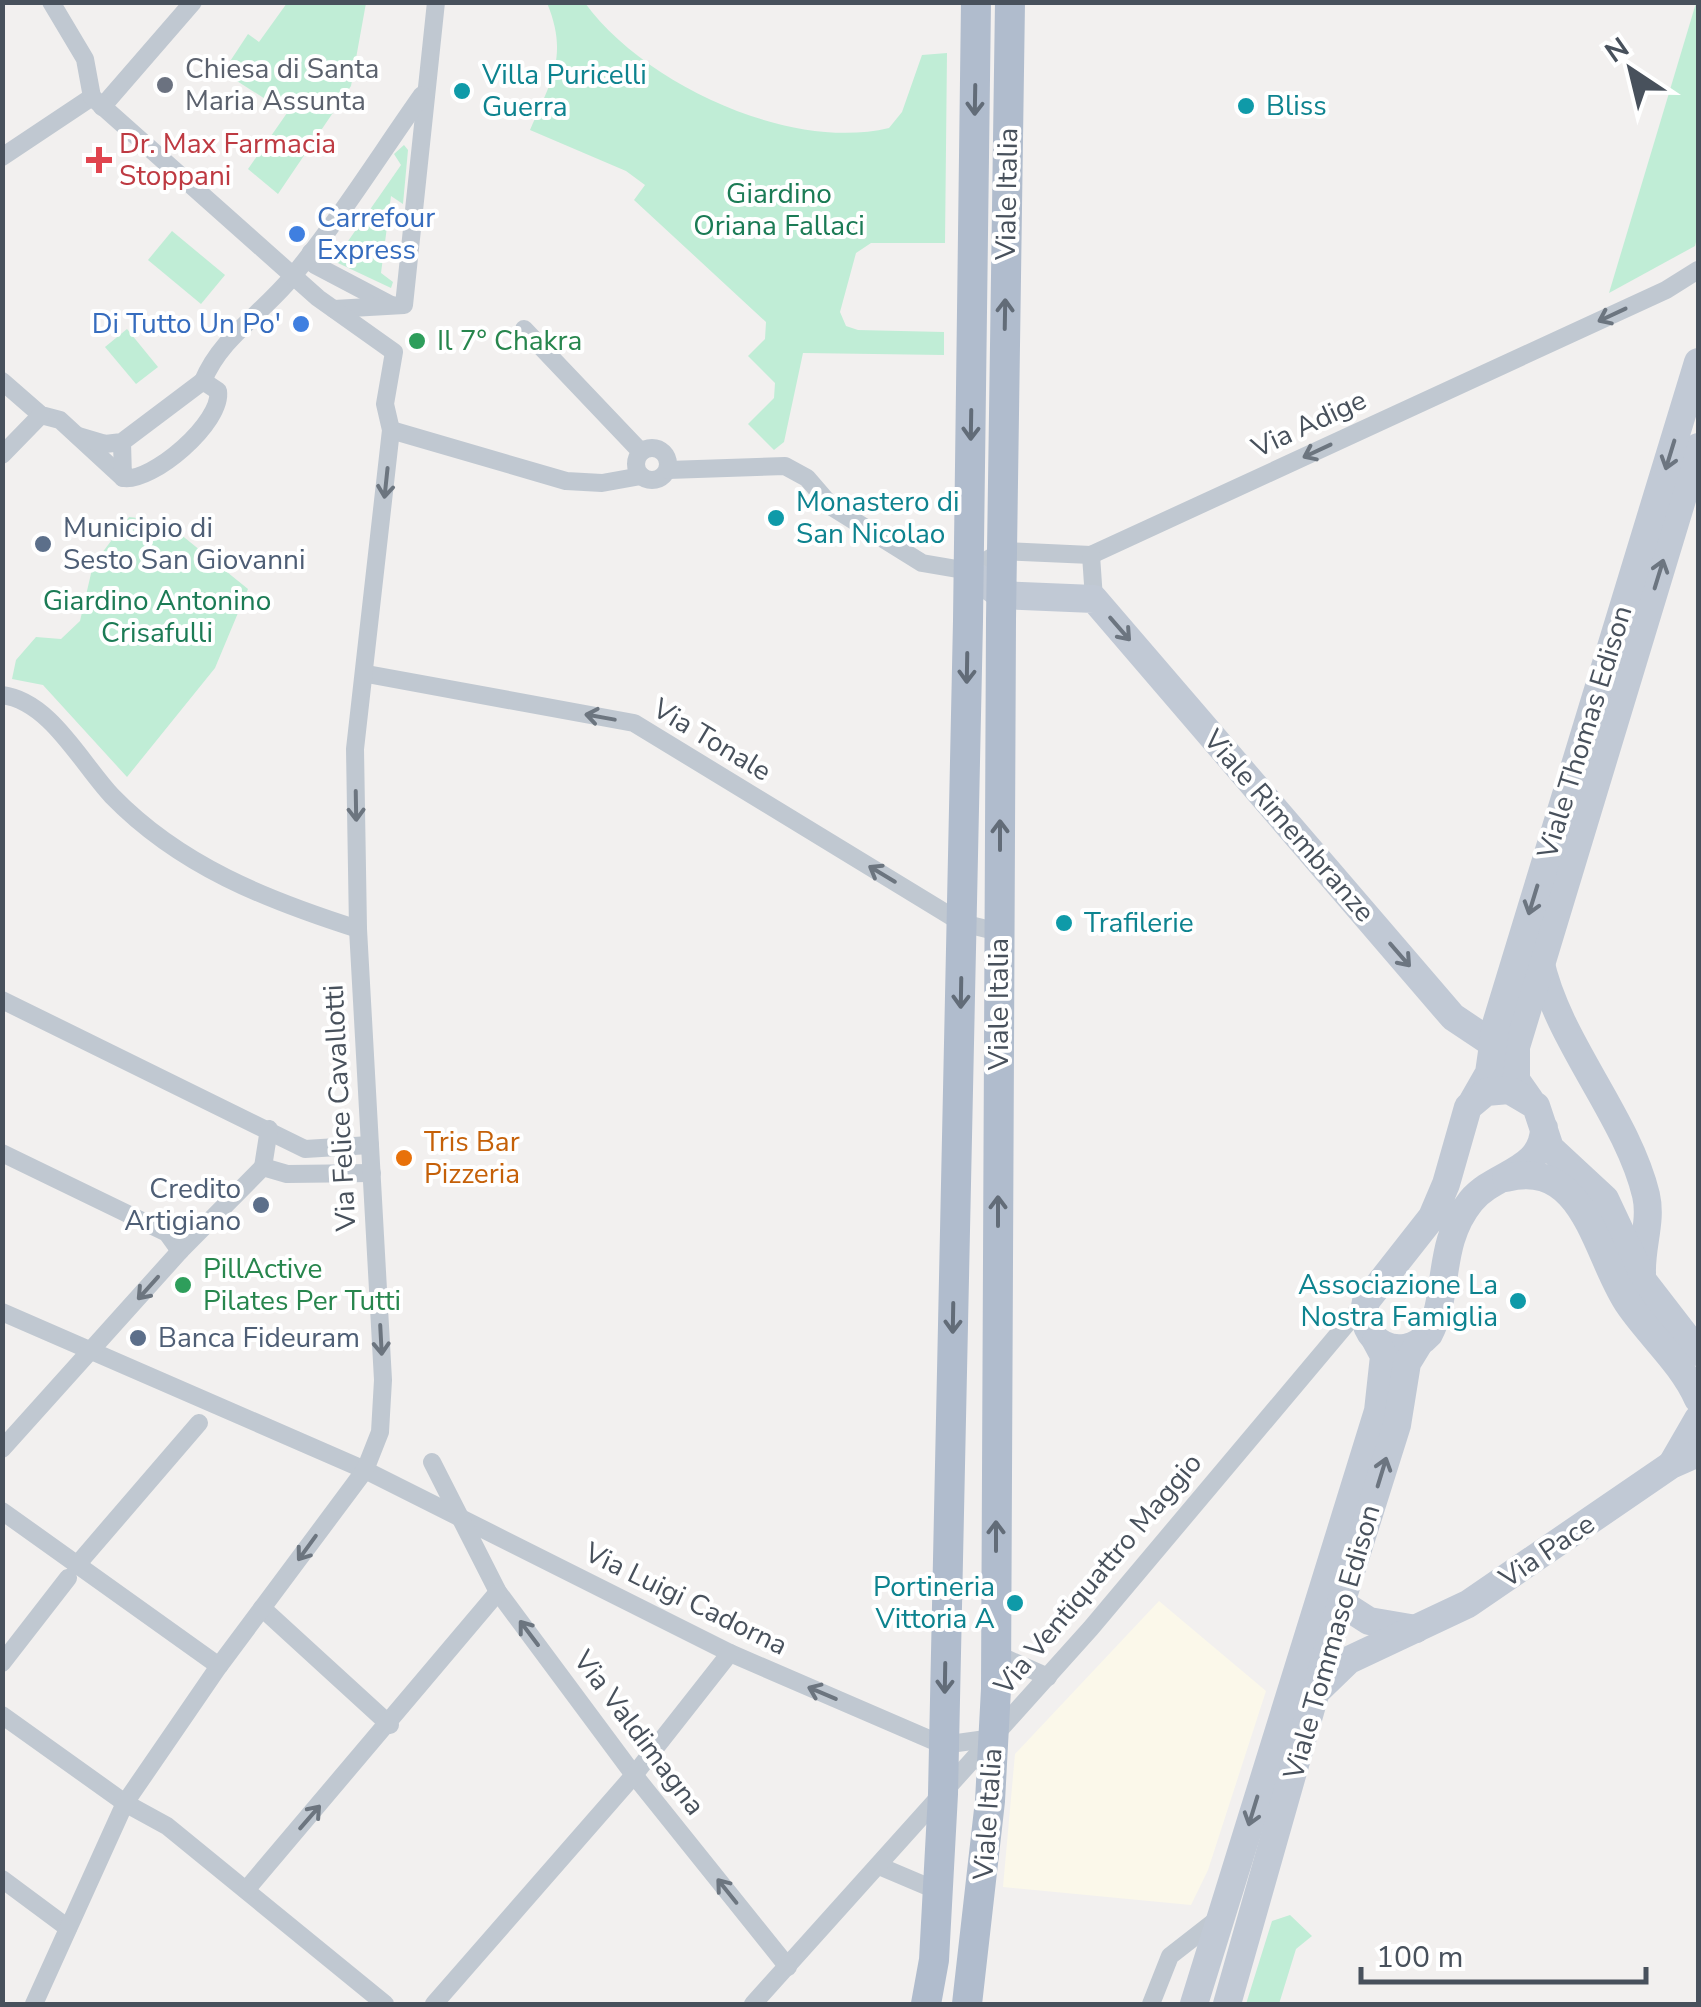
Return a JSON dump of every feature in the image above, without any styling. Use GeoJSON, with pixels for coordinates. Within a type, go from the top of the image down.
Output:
{"type":"FeatureCollection","features":[{"type":"Feature","properties":{"kind":"main road","name":"Viale Italia"},"geometry":{"type":"LineString","coordinates":[[926,2004],[934,1960],[943,1794],[969,571],[976,2]]}},
{"type":"Feature","properties":{"kind":"main road","name":"Viale Italia"},"geometry":{"type":"LineString","coordinates":[[967,2004],[976,1960],[994,1738],[996,1654],[1001,595],[1010,2]]}},
{"type":"Feature","properties":{"kind":"street"},"geometry":{"type":"LineString","coordinates":[[50,2],[85,59],[97,102],[334,310],[404,305],[436,2]]}},
{"type":"Feature","properties":{"kind":"street"},"geometry":{"type":"LineString","coordinates":[[2,157],[97,102],[193,2]]}},
{"type":"Feature","properties":{"kind":"street"},"geometry":{"type":"LineString","coordinates":[[78,436],[105,444],[122,442],[203,381],[221,345],[270,305],[293,276],[425,90]]}},
{"type":"Feature","properties":{"kind":"street"},"geometry":{"type":"LineString","coordinates":[[391,139],[408,136],[419,150]]}},
{"type":"Feature","properties":{"kind":"street"},"geometry":{"type":"LineString","coordinates":[[269,254],[286,255],[314,248]]}},
{"type":"Feature","properties":{"kind":"street"},"geometry":{"type":"LineString","coordinates":[[314,248],[315,265],[391,305]]}},
{"type":"Feature","properties":{"kind":"street","name":"Via Adige"},"geometry":{"type":"LineString","coordinates":[[1002,551],[1091,555],[1666,290],[1698,270]]}},
{"type":"Feature","properties":{"kind":"street","name":"Via Adige"},"geometry":{"type":"LineString","coordinates":[[1666,290],[1698,292]]}},
{"type":"Feature","properties":{"kind":"street","name":"Via Felice Cavallotti"},"geometry":{"type":"LineString","coordinates":[[34,2004],[124,1803],[219,1666],[365,1470],[380,1432],[383,1380],[358,929],[355,749],[367,674],[392,430],[385,404],[394,352],[334,310]]}},
{"type":"Feature","properties":{"kind":"street"},"geometry":{"type":"LineString","coordinates":[[524,329],[641,452]]}},
{"type":"Feature","properties":{"kind":"street","name":"Viale Thomas Edison"},"geometry":{"type":"LineString","coordinates":[[1366,1301],[1432,1218],[1446,1184],[1464,1113],[1487,1080],[1492,1043],[1698,362]]}},
{"type":"Feature","properties":{"kind":"street"},"geometry":{"type":"LineString","coordinates":[[2,382],[41,415],[60,420],[122,478],[136,480],[150,473],[214,417],[220,404],[218,391],[203,381]]}},
{"type":"Feature","properties":{"kind":"street"},"geometry":{"type":"LineString","coordinates":[[2,455],[41,415]]}},
{"type":"Feature","properties":{"kind":"street"},"geometry":{"type":"LineString","coordinates":[[392,430],[566,481],[602,482],[641,476],[656,480],[668,470],[778,465],[807,478],[832,507],[922,563],[969,571],[1001,595],[1094,599],[1091,555]]}},
{"type":"Feature","properties":{"kind":"street"},"geometry":{"type":"LineString","coordinates":[[122,442],[122,478]]}},
{"type":"Feature","properties":{"kind":"street","name":"Viale Thomas Edison"},"geometry":{"type":"LineString","coordinates":[[1544,1128],[1520,1089],[1514,1062],[1540,958],[1698,447]]}},
{"type":"Feature","properties":{"kind":"street"},"geometry":{"type":"LineString","coordinates":[[641,452],[661,450],[668,459],[668,470]]}},
{"type":"Feature","properties":{"kind":"street"},"geometry":{"type":"LineString","coordinates":[[641,452],[636,462],[641,476]]}},
{"type":"Feature","properties":{"kind":"street"},"geometry":{"type":"LineString","coordinates":[[969,571],[1002,551]]}},
{"type":"Feature","properties":{"kind":"street","name":"Viale Rimembranze"},"geometry":{"type":"LineString","coordinates":[[1094,599],[1453,1017],[1492,1043]]}},
{"type":"Feature","properties":{"kind":"street","name":"Via Tonale"},"geometry":{"type":"LineString","coordinates":[[367,674],[634,723],[962,924],[1000,932]]}},
{"type":"Feature","properties":{"kind":"street"},"geometry":{"type":"LineString","coordinates":[[2,695],[20,697],[46,718],[114,798],[227,882],[286,907],[358,929]]}},
{"type":"Feature","properties":{"kind":"street"},"geometry":{"type":"LineString","coordinates":[[1540,958],[1545,982],[1641,1178],[1649,1211],[1644,1282]]}},
{"type":"Feature","properties":{"kind":"street"},"geometry":{"type":"LineString","coordinates":[[2,1000],[304,1149],[370,1146]]}},
{"type":"Feature","properties":{"kind":"street"},"geometry":{"type":"LineString","coordinates":[[1473,1100],[1502,1089],[1530,1100]]}},
{"type":"Feature","properties":{"kind":"street"},"geometry":{"type":"LineString","coordinates":[[1544,1128],[1550,1148],[1596,1188],[1620,1223],[1644,1282],[1698,1352]]}},
{"type":"Feature","properties":{"kind":"street","name":"Viale Tommaso Edison"},"geometry":{"type":"LineString","coordinates":[[1228,2004],[1341,1602],[1397,1425],[1407,1363],[1433,1327],[1454,1232],[1472,1200],[1534,1158],[1544,1128]]}},
{"type":"Feature","properties":{"kind":"street"},"geometry":{"type":"LineString","coordinates":[[2,1449],[180,1251],[263,1166],[269,1129]]}},
{"type":"Feature","properties":{"kind":"street"},"geometry":{"type":"LineString","coordinates":[[2,1153],[167,1232],[180,1251]]}},
{"type":"Feature","properties":{"kind":"street"},"geometry":{"type":"LineString","coordinates":[[263,1166],[287,1174],[372,1173]]}},
{"type":"Feature","properties":{"kind":"street"},"geometry":{"type":"LineString","coordinates":[[1495,1181],[1529,1174],[1556,1184],[1571,1197],[1598,1235],[1622,1295],[1698,1399]]}},
{"type":"Feature","properties":{"kind":"street"},"geometry":{"type":"LineString","coordinates":[[1620,1223],[1649,1211]]}},
{"type":"Feature","properties":{"kind":"street","name":"Viale Tommaso Edison"},"geometry":{"type":"LineString","coordinates":[[1194,2004],[1378,1410],[1384,1356],[1365,1324],[1366,1301]]}},
{"type":"Feature","properties":{"kind":"street","name":"Via Ventiquattro Maggio"},"geometry":{"type":"LineString","coordinates":[[753,2004],[1048,1678],[1366,1301]]}},
{"type":"Feature","properties":{"kind":"street","name":"Via Luigi Cadorna"},"geometry":{"type":"LineString","coordinates":[[2,1312],[365,1470],[730,1653],[944,1745]]}},
{"type":"Feature","properties":{"kind":"street","name":"Via Ventiquattro Maggio"},"geometry":{"type":"LineString","coordinates":[[1322,1354],[1344,1334],[1376,1341]]}},
{"type":"Feature","properties":{"kind":"street"},"geometry":{"type":"LineString","coordinates":[[1376,1341],[1394,1350],[1418,1345]]}},
{"type":"Feature","properties":{"kind":"street","name":"Via Pace"},"geometry":{"type":"LineString","coordinates":[[1671,1465],[1698,1419]]}},
{"type":"Feature","properties":{"kind":"street"},"geometry":{"type":"LineString","coordinates":[[2,1663],[72,1572],[199,1423]]}},
{"type":"Feature","properties":{"kind":"street","name":"Via Pace"},"geometry":{"type":"LineString","coordinates":[[1314,1699],[1329,1676],[1349,1660],[1488,1592],[1671,1465],[1698,1453]]}},
{"type":"Feature","properties":{"kind":"street","name":"Via Valdimagna"},"geometry":{"type":"LineString","coordinates":[[432,1462],[498,1592],[634,1776],[788,1968]]}},
{"type":"Feature","properties":{"kind":"street"},"geometry":{"type":"LineString","coordinates":[[2,1512],[72,1572],[219,1666]]}},
{"type":"Feature","properties":{"kind":"street"},"geometry":{"type":"LineString","coordinates":[[246,1890],[498,1592]]}},
{"type":"Feature","properties":{"kind":"street"},"geometry":{"type":"LineString","coordinates":[[1341,1602],[1369,1621],[1418,1629]]}},
{"type":"Feature","properties":{"kind":"street"},"geometry":{"type":"LineString","coordinates":[[262,1608],[390,1724]]}},
{"type":"Feature","properties":{"kind":"street"},"geometry":{"type":"LineString","coordinates":[[434,2004],[634,1776],[730,1653]]}},
{"type":"Feature","properties":{"kind":"street"},"geometry":{"type":"LineString","coordinates":[[996,1654],[1048,1678]]}},
{"type":"Feature","properties":{"kind":"street"},"geometry":{"type":"LineString","coordinates":[[2,1715],[124,1803],[167,1826],[385,2004]]}},
{"type":"Feature","properties":{"kind":"street"},"geometry":{"type":"LineString","coordinates":[[944,1745],[994,1738]]}},
{"type":"Feature","properties":{"kind":"street"},"geometry":{"type":"LineString","coordinates":[[879,1866],[938,1891]]}},
{"type":"Feature","properties":{"kind":"street"},"geometry":{"type":"LineString","coordinates":[[2,1879],[68,1928]]}},
{"type":"Feature","properties":{"kind":"street"},"geometry":{"type":"LineString","coordinates":[[1151,2004],[1170,1956],[1218,1925],[1246,1942]]}},
{"type":"Feature","properties":{"kind":"shaded area"},"geometry":{"type":"Polygon","coordinates":[[[1159,1601],[1266,1691],[1208,1870],[1191,1905],[1003,1887],[1015,1754],[1159,1601]]]}},
{"type":"Feature","properties":{"kind":"green space"},"geometry":{"type":"Polygon","coordinates":[[[287,3],[366,3],[351,86],[278,194],[248,169],[287,113],[223,72],[248,34],[259,42],[287,3]]]}},
{"type":"Feature","properties":{"kind":"green space","name":"Giardino Oriana Fallaci"},"geometry":{"type":"Polygon","coordinates":[[[547,3],[585,3],[643,60],[680,84],[764,120],[807,130],[850,133],[889,128],[902,112],[922,55],[947,53],[945,243],[871,243],[856,253],[840,312],[846,326],[858,330],[944,332],[944,355],[803,353],[784,442],[774,450],[748,424],[774,398],[775,383],[748,356],[765,339],[766,322],[634,200],[645,185],[626,171],[530,130],[557,54],[557,38],[547,3]]]}},
{"type":"Feature","properties":{"kind":"green space"},"geometry":{"type":"Polygon","coordinates":[[[1696,3],[1695,246],[1609,293],[1696,3]]]}},
{"type":"Feature","properties":{"kind":"green space"},"geometry":{"type":"Polygon","coordinates":[[[404,145],[408,150],[403,204],[391,196],[381,273],[393,282],[391,288],[323,256],[327,251],[337,257],[401,165],[394,154],[404,145]]]}},
{"type":"Feature","properties":{"kind":"green space"},"geometry":{"type":"Polygon","coordinates":[[[172,231],[225,275],[201,304],[148,260],[172,231]]]}},
{"type":"Feature","properties":{"kind":"green space"},"geometry":{"type":"Polygon","coordinates":[[[127,329],[158,367],[136,384],[105,347],[127,329]]]}},
{"type":"Feature","properties":{"kind":"green space","name":"Giardino Antonino Crisafulli"},"geometry":{"type":"Polygon","coordinates":[[[129,517],[164,521],[248,589],[215,668],[127,777],[43,685],[12,679],[16,660],[36,637],[61,639],[80,621],[93,565],[129,517]]]}},
{"type":"Feature","properties":{"kind":"green space"},"geometry":{"type":"Polygon","coordinates":[[[1290,1915],[1312,1936],[1296,1949],[1279,2004],[1246,2004],[1272,1921],[1290,1915]]]}},
{"type":"Feature","properties":{"kind":"place","name":"Chiesa di Santa Maria Assunta"},"geometry":{"type":"Point","coordinates":[165,85]}},
{"type":"Feature","properties":{"kind":"place","name":"Villa Puricelli Guerra"},"geometry":{"type":"Point","coordinates":[462,91]}},
{"type":"Feature","properties":{"kind":"place","name":"Bliss"},"geometry":{"type":"Point","coordinates":[1246,106]}},
{"type":"Feature","properties":{"kind":"place","name":"Dr. Max Farmacia Stoppani"},"geometry":{"type":"Point","coordinates":[99,160]}},
{"type":"Feature","properties":{"kind":"place","name":"Carrefour Express"},"geometry":{"type":"Point","coordinates":[297,234]}},
{"type":"Feature","properties":{"kind":"place","name":"Di Tutto Un Po'"},"geometry":{"type":"Point","coordinates":[301,324]}},
{"type":"Feature","properties":{"kind":"place","name":"Il 7° Chakra"},"geometry":{"type":"Point","coordinates":[417,341]}},
{"type":"Feature","properties":{"kind":"place","name":"Monastero di San Nicolao"},"geometry":{"type":"Point","coordinates":[776,518]}},
{"type":"Feature","properties":{"kind":"place","name":"Municipio di Sesto San Giovanni"},"geometry":{"type":"Point","coordinates":[43,544]}},
{"type":"Feature","properties":{"kind":"place","name":"Trafilerie"},"geometry":{"type":"Point","coordinates":[1064,923]}},
{"type":"Feature","properties":{"kind":"place","name":"Tris Bar Pizzeria"},"geometry":{"type":"Point","coordinates":[404,1158]}},
{"type":"Feature","properties":{"kind":"place","name":"Credito Artigiano"},"geometry":{"type":"Point","coordinates":[261,1205]}},
{"type":"Feature","properties":{"kind":"place","name":"PillActive Pilates Per Tutti"},"geometry":{"type":"Point","coordinates":[183,1285]}},
{"type":"Feature","properties":{"kind":"place","name":"Associazione La Nostra Famiglia"},"geometry":{"type":"Point","coordinates":[1518,1301]}},
{"type":"Feature","properties":{"kind":"place","name":"Banca Fideuram"},"geometry":{"type":"Point","coordinates":[138,1338]}},
{"type":"Feature","properties":{"kind":"place","name":"Portineria Vittoria A"},"geometry":{"type":"Point","coordinates":[1015,1603]}}]}
